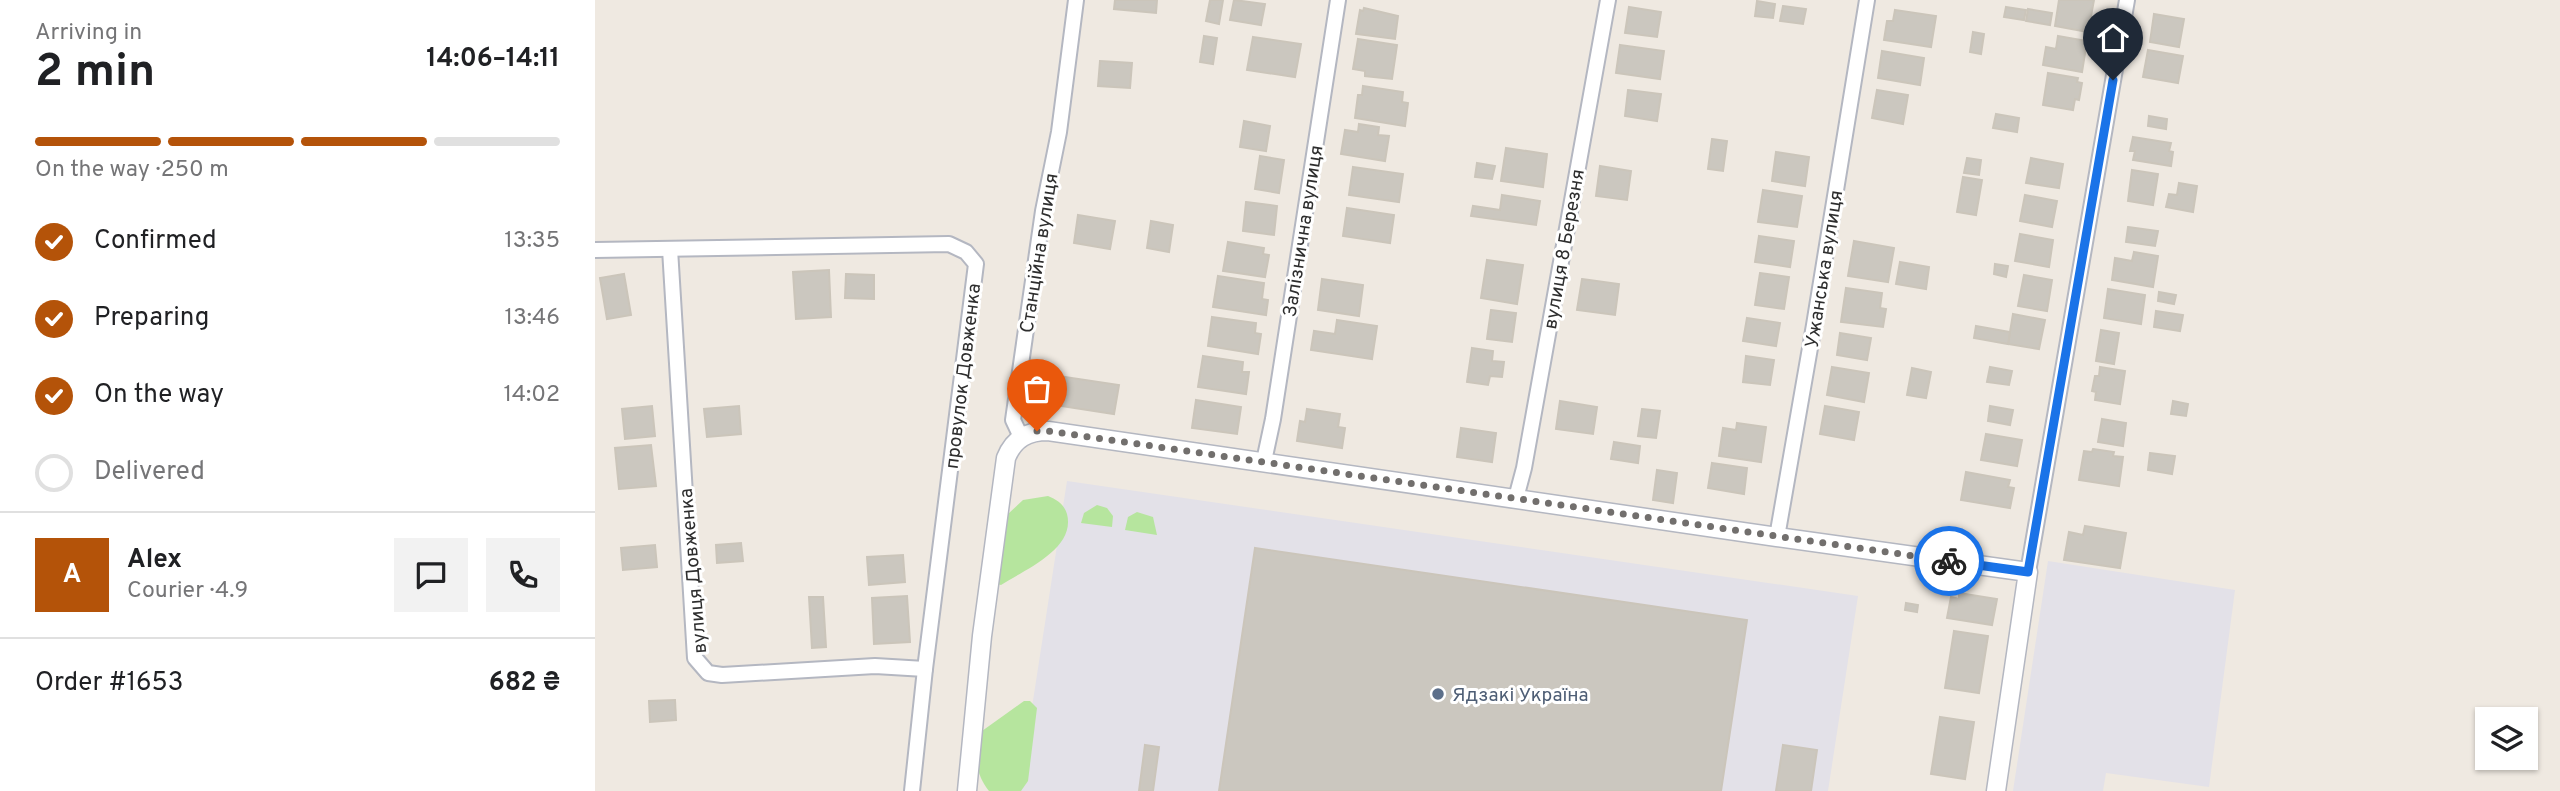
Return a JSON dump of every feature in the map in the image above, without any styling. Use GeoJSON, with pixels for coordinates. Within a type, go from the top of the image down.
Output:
{"type":"FeatureCollection","features":[{"type":"Feature","properties":{"kind":"street","name":"Станційна вулиця"},"geometry":{"type":"LineString","coordinates":[[1021,437],[1013,420],[1043,211],[1059,132],[1076,0]]}},
{"type":"Feature","properties":{"kind":"street","name":"Залізнична вулиця"},"geometry":{"type":"LineString","coordinates":[[1264,461],[1338,0]]}},
{"type":"Feature","properties":{"kind":"street","name":"вулиця 8 Березня"},"geometry":{"type":"LineString","coordinates":[[1516,498],[1524,468],[1608,0]]}},
{"type":"Feature","properties":{"kind":"street","name":"Ужанська вулиця"},"geometry":{"type":"LineString","coordinates":[[1777,537],[1867,0]]}},
{"type":"Feature","properties":{"kind":"street"},"geometry":{"type":"LineString","coordinates":[[1996,791],[2028,572],[2127,0]]}},
{"type":"Feature","properties":{"kind":"street","name":"провулок Довженка"},"geometry":{"type":"LineString","coordinates":[[595,250],[949,244],[966,252],[976,264],[912,791]]}},
{"type":"Feature","properties":{"kind":"street","name":"вулиця Довженка"},"geometry":{"type":"LineString","coordinates":[[670,249],[695,657],[708,673],[722,675],[875,666],[925,670]]}},
{"type":"Feature","properties":{"kind":"street"},"geometry":{"type":"LineString","coordinates":[[967,791],[1001,483],[1010,448],[1021,437],[1037,431],[1264,461],[2028,572]]}},
{"type":"Feature","properties":{"kind":"shaded area","name":"Ядзакі Україна"},"geometry":{"type":"Polygon","coordinates":[[[1067,481],[1858,596],[1828,791],[1019,791],[1067,481]]]}},
{"type":"Feature","properties":{"kind":"shaded area"},"geometry":{"type":"Polygon","coordinates":[[[2048,561],[2235,590],[2209,787],[2106,773],[2103,791],[2013,791],[2048,561]]]}},
{"type":"Feature","properties":{"kind":"green space"},"geometry":{"type":"Polygon","coordinates":[[[1048,496],[1060,503],[1066,511],[1068,526],[1064,538],[1046,557],[1001,585],[997,584],[1008,514],[1023,500],[1048,496]]]}},
{"type":"Feature","properties":{"kind":"green space"},"geometry":{"type":"Polygon","coordinates":[[[1097,505],[1107,508],[1113,516],[1112,527],[1081,523],[1084,513],[1097,505]]]}},
{"type":"Feature","properties":{"kind":"green space"},"geometry":{"type":"Polygon","coordinates":[[[1137,512],[1153,517],[1157,535],[1125,530],[1128,517],[1137,512]]]}},
{"type":"Feature","properties":{"kind":"green space"},"geometry":{"type":"Polygon","coordinates":[[[1024,701],[1030,701],[1037,708],[1028,781],[1021,791],[989,791],[978,770],[977,762],[977,747],[982,731],[1024,701]]]}},
{"type":"Feature","properties":{"kind":"building"},"geometry":{"type":"Polygon","coordinates":[[[1115,0],[1157,0],[1156,13],[1114,9],[1115,0]]]}},
{"type":"Feature","properties":{"kind":"building"},"geometry":{"type":"Polygon","coordinates":[[[1210,0],[1223,0],[1219,24],[1206,21],[1210,0]]]}},
{"type":"Feature","properties":{"kind":"building"},"geometry":{"type":"Polygon","coordinates":[[[1234,0],[1265,4],[1261,25],[1230,20],[1234,0]]]}},
{"type":"Feature","properties":{"kind":"building"},"geometry":{"type":"Polygon","coordinates":[[[2059,0],[2094,0],[2088,32],[2055,26],[2059,0]]]}},
{"type":"Feature","properties":{"kind":"building"},"geometry":{"type":"Polygon","coordinates":[[[1757,1],[1775,4],[1773,18],[1755,16],[1757,1]]]}},
{"type":"Feature","properties":{"kind":"building"},"geometry":{"type":"Polygon","coordinates":[[[1783,6],[1806,9],[1803,24],[1780,21],[1783,6]]]}},
{"type":"Feature","properties":{"kind":"building"},"geometry":{"type":"Polygon","coordinates":[[[1629,7],[1661,12],[1657,37],[1625,33],[1629,7]]]}},
{"type":"Feature","properties":{"kind":"building"},"geometry":{"type":"Polygon","coordinates":[[[2006,7],[2026,10],[2024,20],[2004,17],[2006,7]]]}},
{"type":"Feature","properties":{"kind":"building"},"geometry":{"type":"Polygon","coordinates":[[[1364,8],[1398,16],[1395,39],[1356,34],[1360,10],[1363,11],[1364,8]]]}},
{"type":"Feature","properties":{"kind":"building"},"geometry":{"type":"Polygon","coordinates":[[[2028,9],[2052,13],[2050,25],[2026,21],[2028,9]]]}},
{"type":"Feature","properties":{"kind":"building"},"geometry":{"type":"Polygon","coordinates":[[[1895,10],[1936,16],[1931,47],[1884,40],[1887,21],[1893,21],[1895,10]]]}},
{"type":"Feature","properties":{"kind":"building"},"geometry":{"type":"Polygon","coordinates":[[[2154,14],[2184,19],[2179,47],[2150,42],[2154,14]]]}},
{"type":"Feature","properties":{"kind":"building"},"geometry":{"type":"Polygon","coordinates":[[[1973,32],[1984,34],[1981,54],[1970,52],[1973,32]]]}},
{"type":"Feature","properties":{"kind":"building"},"geometry":{"type":"Polygon","coordinates":[[[1204,36],[1217,38],[1213,64],[1200,62],[1204,36]]]}},
{"type":"Feature","properties":{"kind":"building"},"geometry":{"type":"Polygon","coordinates":[[[2058,36],[2087,41],[2082,72],[2043,65],[2046,47],[2056,49],[2058,36]]]}},
{"type":"Feature","properties":{"kind":"building"},"geometry":{"type":"Polygon","coordinates":[[[1253,37],[1301,44],[1295,77],[1247,70],[1253,37]]]}},
{"type":"Feature","properties":{"kind":"building"},"geometry":{"type":"Polygon","coordinates":[[[1358,39],[1397,45],[1392,79],[1365,76],[1365,71],[1353,69],[1358,39]]]}},
{"type":"Feature","properties":{"kind":"building"},"geometry":{"type":"Polygon","coordinates":[[[1620,45],[1664,51],[1660,79],[1616,73],[1620,45]]]}},
{"type":"Feature","properties":{"kind":"building"},"geometry":{"type":"Polygon","coordinates":[[[2148,50],[2183,56],[2178,83],[2143,77],[2148,50]]]}},
{"type":"Feature","properties":{"kind":"building"},"geometry":{"type":"Polygon","coordinates":[[[1882,51],[1924,58],[1920,85],[1878,78],[1882,51]]]}},
{"type":"Feature","properties":{"kind":"building"},"geometry":{"type":"Polygon","coordinates":[[[1100,61],[1132,63],[1130,88],[1098,86],[1100,61]]]}},
{"type":"Feature","properties":{"kind":"building"},"geometry":{"type":"Polygon","coordinates":[[[2048,73],[2078,78],[2077,82],[2082,83],[2079,100],[2075,99],[2073,110],[2043,105],[2048,73]]]}},
{"type":"Feature","properties":{"kind":"building"},"geometry":{"type":"Polygon","coordinates":[[[1363,86],[1403,92],[1402,102],[1408,103],[1405,126],[1355,118],[1358,95],[1362,95],[1363,86]]]}},
{"type":"Feature","properties":{"kind":"building"},"geometry":{"type":"Polygon","coordinates":[[[1628,90],[1661,94],[1657,121],[1625,116],[1628,90]]]}},
{"type":"Feature","properties":{"kind":"building"},"geometry":{"type":"Polygon","coordinates":[[[1877,90],[1908,95],[1903,124],[1872,118],[1877,90]]]}},
{"type":"Feature","properties":{"kind":"building"},"geometry":{"type":"Polygon","coordinates":[[[1996,114],[2019,118],[2017,132],[1993,128],[1996,114]]]}},
{"type":"Feature","properties":{"kind":"building"},"geometry":{"type":"Polygon","coordinates":[[[2149,116],[2167,119],[2166,129],[2148,126],[2149,116]]]}},
{"type":"Feature","properties":{"kind":"building"},"geometry":{"type":"Polygon","coordinates":[[[1244,121],[1270,126],[1266,151],[1240,147],[1244,121]]]}},
{"type":"Feature","properties":{"kind":"building"},"geometry":{"type":"Polygon","coordinates":[[[1359,124],[1379,127],[1378,135],[1389,136],[1385,161],[1341,154],[1345,130],[1358,132],[1359,124]]]}},
{"type":"Feature","properties":{"kind":"building"},"geometry":{"type":"Polygon","coordinates":[[[2133,137],[2171,143],[2171,166],[2133,160],[2135,151],[2130,151],[2133,137]]]}},
{"type":"Feature","properties":{"kind":"building"},"geometry":{"type":"Polygon","coordinates":[[[1712,139],[1727,141],[1723,171],[1708,169],[1712,139]]]}},
{"type":"Feature","properties":{"kind":"building"},"geometry":{"type":"Polygon","coordinates":[[[1506,148],[1547,154],[1543,187],[1501,181],[1506,148]]]}},
{"type":"Feature","properties":{"kind":"building"},"geometry":{"type":"Polygon","coordinates":[[[1776,152],[1809,157],[1805,186],[1772,181],[1776,152]]]}},
{"type":"Feature","properties":{"kind":"building"},"geometry":{"type":"Polygon","coordinates":[[[1260,156],[1284,160],[1279,193],[1255,189],[1260,156]]]}},
{"type":"Feature","properties":{"kind":"building"},"geometry":{"type":"Polygon","coordinates":[[[1967,158],[1981,160],[1979,175],[1964,173],[1967,158]]]}},
{"type":"Feature","properties":{"kind":"building"},"geometry":{"type":"Polygon","coordinates":[[[2031,158],[2063,164],[2059,188],[2026,183],[2031,158]]]}},
{"type":"Feature","properties":{"kind":"building"},"geometry":{"type":"Polygon","coordinates":[[[1477,163],[1495,166],[1492,179],[1475,177],[1477,163]]]}},
{"type":"Feature","properties":{"kind":"building"},"geometry":{"type":"Polygon","coordinates":[[[1600,166],[1631,171],[1627,200],[1596,196],[1600,166]]]}},
{"type":"Feature","properties":{"kind":"building"},"geometry":{"type":"Polygon","coordinates":[[[1353,167],[1403,174],[1399,202],[1349,195],[1353,167]]]}},
{"type":"Feature","properties":{"kind":"building"},"geometry":{"type":"Polygon","coordinates":[[[2132,170],[2158,174],[2153,205],[2128,201],[2132,170]]]}},
{"type":"Feature","properties":{"kind":"building"},"geometry":{"type":"Polygon","coordinates":[[[1963,177],[1982,180],[1976,215],[1957,212],[1963,177]]]}},
{"type":"Feature","properties":{"kind":"building"},"geometry":{"type":"Polygon","coordinates":[[[2179,183],[2197,186],[2193,212],[2166,207],[2169,194],[2177,195],[2179,183]]]}},
{"type":"Feature","properties":{"kind":"building"},"geometry":{"type":"Polygon","coordinates":[[[1763,190],[1802,196],[1797,227],[1758,222],[1763,190]]]}},
{"type":"Feature","properties":{"kind":"building"},"geometry":{"type":"Polygon","coordinates":[[[1502,195],[1540,201],[1536,225],[1471,216],[1473,206],[1500,210],[1502,195]]]}},
{"type":"Feature","properties":{"kind":"building"},"geometry":{"type":"Polygon","coordinates":[[[2025,195],[2057,201],[2052,227],[2020,221],[2025,195]]]}},
{"type":"Feature","properties":{"kind":"building"},"geometry":{"type":"Polygon","coordinates":[[[1246,202],[1277,206],[1274,235],[1243,231],[1246,202]]]}},
{"type":"Feature","properties":{"kind":"building"},"geometry":{"type":"Polygon","coordinates":[[[1347,208],[1394,215],[1390,243],[1343,236],[1347,208]]]}},
{"type":"Feature","properties":{"kind":"building"},"geometry":{"type":"Polygon","coordinates":[[[1078,215],[1115,221],[1110,249],[1074,243],[1078,215]]]}},
{"type":"Feature","properties":{"kind":"building"},"geometry":{"type":"Polygon","coordinates":[[[1151,221],[1173,225],[1169,252],[1147,248],[1151,221]]]}},
{"type":"Feature","properties":{"kind":"building"},"geometry":{"type":"Polygon","coordinates":[[[2128,227],[2158,231],[2155,246],[2126,242],[2128,227]]]}},
{"type":"Feature","properties":{"kind":"building"},"geometry":{"type":"Polygon","coordinates":[[[2020,234],[2053,240],[2049,267],[2015,261],[2020,234]]]}},
{"type":"Feature","properties":{"kind":"building"},"geometry":{"type":"Polygon","coordinates":[[[1759,236],[1794,241],[1790,267],[1755,262],[1759,236]]]}},
{"type":"Feature","properties":{"kind":"building"},"geometry":{"type":"Polygon","coordinates":[[[1854,241],[1894,248],[1888,282],[1848,276],[1854,241]]]}},
{"type":"Feature","properties":{"kind":"building"},"geometry":{"type":"Polygon","coordinates":[[[1228,242],[1264,248],[1263,254],[1269,255],[1265,277],[1223,271],[1228,242]]]}},
{"type":"Feature","properties":{"kind":"building"},"geometry":{"type":"Polygon","coordinates":[[[2134,252],[2158,256],[2153,287],[2112,280],[2115,258],[2132,261],[2134,252]]]}},
{"type":"Feature","properties":{"kind":"building"},"geometry":{"type":"Polygon","coordinates":[[[1487,260],[1523,265],[1517,304],[1481,298],[1487,260]]]}},
{"type":"Feature","properties":{"kind":"building"},"geometry":{"type":"Polygon","coordinates":[[[1900,262],[1929,267],[1926,289],[1896,284],[1900,262]]]}},
{"type":"Feature","properties":{"kind":"building"},"geometry":{"type":"Polygon","coordinates":[[[1995,264],[2008,266],[2006,277],[1994,274],[1995,264]]]}},
{"type":"Feature","properties":{"kind":"building"},"geometry":{"type":"Polygon","coordinates":[[[829,270],[831,317],[796,319],[793,272],[829,270]]]}},
{"type":"Feature","properties":{"kind":"building"},"geometry":{"type":"Polygon","coordinates":[[[1760,273],[1789,277],[1784,309],[1755,305],[1760,273]]]}},
{"type":"Feature","properties":{"kind":"building"},"geometry":{"type":"Polygon","coordinates":[[[624,274],[631,315],[607,319],[600,278],[624,274]]]}},
{"type":"Feature","properties":{"kind":"building"},"geometry":{"type":"Polygon","coordinates":[[[846,274],[874,275],[874,299],[845,298],[846,274]]]}},
{"type":"Feature","properties":{"kind":"building"},"geometry":{"type":"Polygon","coordinates":[[[2024,275],[2052,280],[2047,311],[2018,306],[2024,275]]]}},
{"type":"Feature","properties":{"kind":"building"},"geometry":{"type":"Polygon","coordinates":[[[1218,276],[1264,283],[1262,299],[1268,300],[1266,315],[1213,307],[1218,276]]]}},
{"type":"Feature","properties":{"kind":"building"},"geometry":{"type":"Polygon","coordinates":[[[1322,279],[1363,285],[1359,316],[1318,310],[1322,279]]]}},
{"type":"Feature","properties":{"kind":"building"},"geometry":{"type":"Polygon","coordinates":[[[1582,279],[1619,284],[1615,315],[1577,310],[1582,279]]]}},
{"type":"Feature","properties":{"kind":"building"},"geometry":{"type":"Polygon","coordinates":[[[1846,288],[1882,293],[1880,308],[1886,309],[1883,327],[1841,322],[1846,288]]]}},
{"type":"Feature","properties":{"kind":"building"},"geometry":{"type":"Polygon","coordinates":[[[2108,289],[2145,295],[2141,324],[2104,318],[2108,289]]]}},
{"type":"Feature","properties":{"kind":"building"},"geometry":{"type":"Polygon","coordinates":[[[2159,292],[2176,295],[2174,304],[2158,301],[2159,292]]]}},
{"type":"Feature","properties":{"kind":"building"},"geometry":{"type":"Polygon","coordinates":[[[1491,310],[1516,313],[1512,342],[1487,339],[1491,310]]]}},
{"type":"Feature","properties":{"kind":"building"},"geometry":{"type":"Polygon","coordinates":[[[2156,311],[2183,315],[2180,331],[2154,327],[2156,311]]]}},
{"type":"Feature","properties":{"kind":"building"},"geometry":{"type":"Polygon","coordinates":[[[2013,314],[2045,320],[2039,349],[2008,344],[2013,314]]]}},
{"type":"Feature","properties":{"kind":"building"},"geometry":{"type":"Polygon","coordinates":[[[1212,317],[1256,323],[1255,333],[1261,334],[1258,354],[1208,346],[1212,317]]]}},
{"type":"Feature","properties":{"kind":"building"},"geometry":{"type":"Polygon","coordinates":[[[1747,318],[1780,323],[1776,346],[1743,341],[1747,318]]]}},
{"type":"Feature","properties":{"kind":"building"},"geometry":{"type":"Polygon","coordinates":[[[1337,320],[1377,326],[1372,359],[1311,350],[1314,331],[1335,334],[1337,320]]]}},
{"type":"Feature","properties":{"kind":"building"},"geometry":{"type":"Polygon","coordinates":[[[1976,326],[2010,332],[2008,344],[1974,338],[1976,326]]]}},
{"type":"Feature","properties":{"kind":"building"},"geometry":{"type":"Polygon","coordinates":[[[2101,330],[2119,333],[2114,364],[2096,361],[2101,330]]]}},
{"type":"Feature","properties":{"kind":"building"},"geometry":{"type":"Polygon","coordinates":[[[1840,333],[1871,338],[1867,360],[1837,355],[1840,333]]]}},
{"type":"Feature","properties":{"kind":"building"},"geometry":{"type":"Polygon","coordinates":[[[1472,348],[1493,351],[1492,361],[1504,362],[1502,377],[1490,376],[1488,385],[1467,382],[1472,348]]]}},
{"type":"Feature","properties":{"kind":"building"},"geometry":{"type":"Polygon","coordinates":[[[1203,356],[1243,362],[1242,372],[1249,372],[1246,394],[1198,387],[1203,356]]]}},
{"type":"Feature","properties":{"kind":"building"},"geometry":{"type":"Polygon","coordinates":[[[1746,356],[1774,360],[1770,385],[1743,382],[1746,356]]]}},
{"type":"Feature","properties":{"kind":"building"},"geometry":{"type":"Polygon","coordinates":[[[1832,367],[1869,373],[1864,402],[1827,395],[1832,367]]]}},
{"type":"Feature","properties":{"kind":"building"},"geometry":{"type":"Polygon","coordinates":[[[1990,367],[2012,371],[2009,385],[1987,382],[1990,367]]]}},
{"type":"Feature","properties":{"kind":"building"},"geometry":{"type":"Polygon","coordinates":[[[2100,367],[2125,371],[2120,404],[2095,400],[2096,392],[2092,391],[2100,367]]]}},
{"type":"Feature","properties":{"kind":"building"},"geometry":{"type":"Polygon","coordinates":[[[1912,368],[1931,372],[1926,398],[1907,395],[1912,368]]]}},
{"type":"Feature","properties":{"kind":"building"},"geometry":{"type":"Polygon","coordinates":[[[1065,377],[1119,385],[1114,414],[1061,406],[1065,377]]]}},
{"type":"Feature","properties":{"kind":"building"},"geometry":{"type":"Polygon","coordinates":[[[1196,400],[1241,407],[1237,434],[1192,428],[1196,400]]]}},
{"type":"Feature","properties":{"kind":"building"},"geometry":{"type":"Polygon","coordinates":[[[1560,401],[1597,407],[1593,434],[1556,429],[1560,401]]]}},
{"type":"Feature","properties":{"kind":"building"},"geometry":{"type":"Polygon","coordinates":[[[2173,401],[2188,404],[2186,416],[2171,414],[2173,401]]]}},
{"type":"Feature","properties":{"kind":"building"},"geometry":{"type":"Polygon","coordinates":[[[652,406],[655,436],[625,439],[622,409],[652,406]]]}},
{"type":"Feature","properties":{"kind":"building"},"geometry":{"type":"Polygon","coordinates":[[[739,406],[741,434],[707,437],[704,409],[739,406]]]}},
{"type":"Feature","properties":{"kind":"building"},"geometry":{"type":"Polygon","coordinates":[[[1825,406],[1859,412],[1854,440],[1820,434],[1825,406]]]}},
{"type":"Feature","properties":{"kind":"building"},"geometry":{"type":"Polygon","coordinates":[[[1990,406],[2013,410],[2010,425],[1988,421],[1990,406]]]}},
{"type":"Feature","properties":{"kind":"building"},"geometry":{"type":"Polygon","coordinates":[[[1307,409],[1340,414],[1338,427],[1345,428],[1342,448],[1297,441],[1300,421],[1305,422],[1307,409]]]}},
{"type":"Feature","properties":{"kind":"building"},"geometry":{"type":"Polygon","coordinates":[[[1642,409],[1660,411],[1656,438],[1638,436],[1642,409]]]}},
{"type":"Feature","properties":{"kind":"building"},"geometry":{"type":"Polygon","coordinates":[[[2102,419],[2126,423],[2123,446],[2098,442],[2102,419]]]}},
{"type":"Feature","properties":{"kind":"building"},"geometry":{"type":"Polygon","coordinates":[[[1737,423],[1766,427],[1761,462],[1719,456],[1723,428],[1736,430],[1737,423]]]}},
{"type":"Feature","properties":{"kind":"building"},"geometry":{"type":"Polygon","coordinates":[[[1461,428],[1496,433],[1492,462],[1457,457],[1461,428]]]}},
{"type":"Feature","properties":{"kind":"building"},"geometry":{"type":"Polygon","coordinates":[[[1986,434],[2022,440],[2017,466],[1981,460],[1986,434]]]}},
{"type":"Feature","properties":{"kind":"building"},"geometry":{"type":"Polygon","coordinates":[[[1614,442],[1640,446],[1638,463],[1611,459],[1614,442]]]}},
{"type":"Feature","properties":{"kind":"building"},"geometry":{"type":"Polygon","coordinates":[[[651,445],[656,486],[619,489],[615,448],[651,445]]]}},
{"type":"Feature","properties":{"kind":"building"},"geometry":{"type":"Polygon","coordinates":[[[2093,449],[2114,452],[2113,456],[2123,457],[2119,486],[2079,480],[2084,451],[2092,452],[2093,449]]]}},
{"type":"Feature","properties":{"kind":"building"},"geometry":{"type":"Polygon","coordinates":[[[2150,453],[2175,456],[2172,474],[2148,470],[2150,453]]]}},
{"type":"Feature","properties":{"kind":"building"},"geometry":{"type":"Polygon","coordinates":[[[1712,463],[1747,468],[1744,494],[1708,488],[1712,463]]]}},
{"type":"Feature","properties":{"kind":"building"},"geometry":{"type":"Polygon","coordinates":[[[1657,470],[1677,473],[1673,503],[1653,500],[1657,470]]]}},
{"type":"Feature","properties":{"kind":"building"},"geometry":{"type":"Polygon","coordinates":[[[1966,472],[2010,480],[2008,487],[2014,488],[2010,508],[1961,500],[1966,472]]]}},
{"type":"Feature","properties":{"kind":"building"},"geometry":{"type":"Polygon","coordinates":[[[2085,526],[2126,533],[2120,568],[2064,560],[2069,532],[2083,535],[2085,526]]]}},
{"type":"Feature","properties":{"kind":"building"},"geometry":{"type":"Polygon","coordinates":[[[741,543],[743,561],[717,563],[716,545],[741,543]]]}},
{"type":"Feature","properties":{"kind":"building"},"geometry":{"type":"Polygon","coordinates":[[[655,545],[657,567],[623,570],[621,548],[655,545]]]}},
{"type":"Feature","properties":{"kind":"building"},"geometry":{"type":"Polygon","coordinates":[[[1255,548],[1747,620],[1721,791],[1219,791],[1255,548]]]}},
{"type":"Feature","properties":{"kind":"building"},"geometry":{"type":"Polygon","coordinates":[[[903,555],[905,582],[869,585],[867,557],[903,555]]]}},
{"type":"Feature","properties":{"kind":"building"},"geometry":{"type":"Polygon","coordinates":[[[1938,577],[1951,580],[1950,587],[1936,584],[1938,577]]]}},
{"type":"Feature","properties":{"kind":"building"},"geometry":{"type":"Polygon","coordinates":[[[1959,593],[1997,599],[1992,625],[1947,618],[1951,597],[1959,599],[1959,593]]]}},
{"type":"Feature","properties":{"kind":"building"},"geometry":{"type":"Polygon","coordinates":[[[907,596],[910,642],[874,644],[872,598],[907,596]]]}},
{"type":"Feature","properties":{"kind":"building"},"geometry":{"type":"Polygon","coordinates":[[[809,597],[823,597],[826,647],[812,648],[809,597]]]}},
{"type":"Feature","properties":{"kind":"building"},"geometry":{"type":"Polygon","coordinates":[[[1906,603],[1918,605],[1917,612],[1905,610],[1906,603]]]}},
{"type":"Feature","properties":{"kind":"building"},"geometry":{"type":"Polygon","coordinates":[[[1954,631],[1988,636],[1979,693],[1945,688],[1954,631]]]}},
{"type":"Feature","properties":{"kind":"building"},"geometry":{"type":"Polygon","coordinates":[[[675,700],[676,720],[650,722],[649,701],[675,700]]]}},
{"type":"Feature","properties":{"kind":"building"},"geometry":{"type":"Polygon","coordinates":[[[1940,717],[1974,722],[1965,779],[1931,774],[1940,717]]]}},
{"type":"Feature","properties":{"kind":"building"},"geometry":{"type":"Polygon","coordinates":[[[1145,745],[1159,747],[1153,791],[1139,791],[1145,745]]]}},
{"type":"Feature","properties":{"kind":"building"},"geometry":{"type":"Polygon","coordinates":[[[1783,745],[1817,750],[1811,791],[1776,791],[1783,745]]]}},
{"type":"Feature","properties":{"kind":"way so far"},"geometry":{"type":"LineString","coordinates":[[1037,431],[1210,453],[1949,561]]}},
{"type":"Feature","properties":{"kind":"place","name":"Ядзакі Україна"},"geometry":{"type":"Point","coordinates":[1438,694]}},
{"type":"Feature","properties":{"kind":"route"},"geometry":{"type":"LineString","coordinates":[[1949,561],[2028,572],[2113,80]]}}]}
